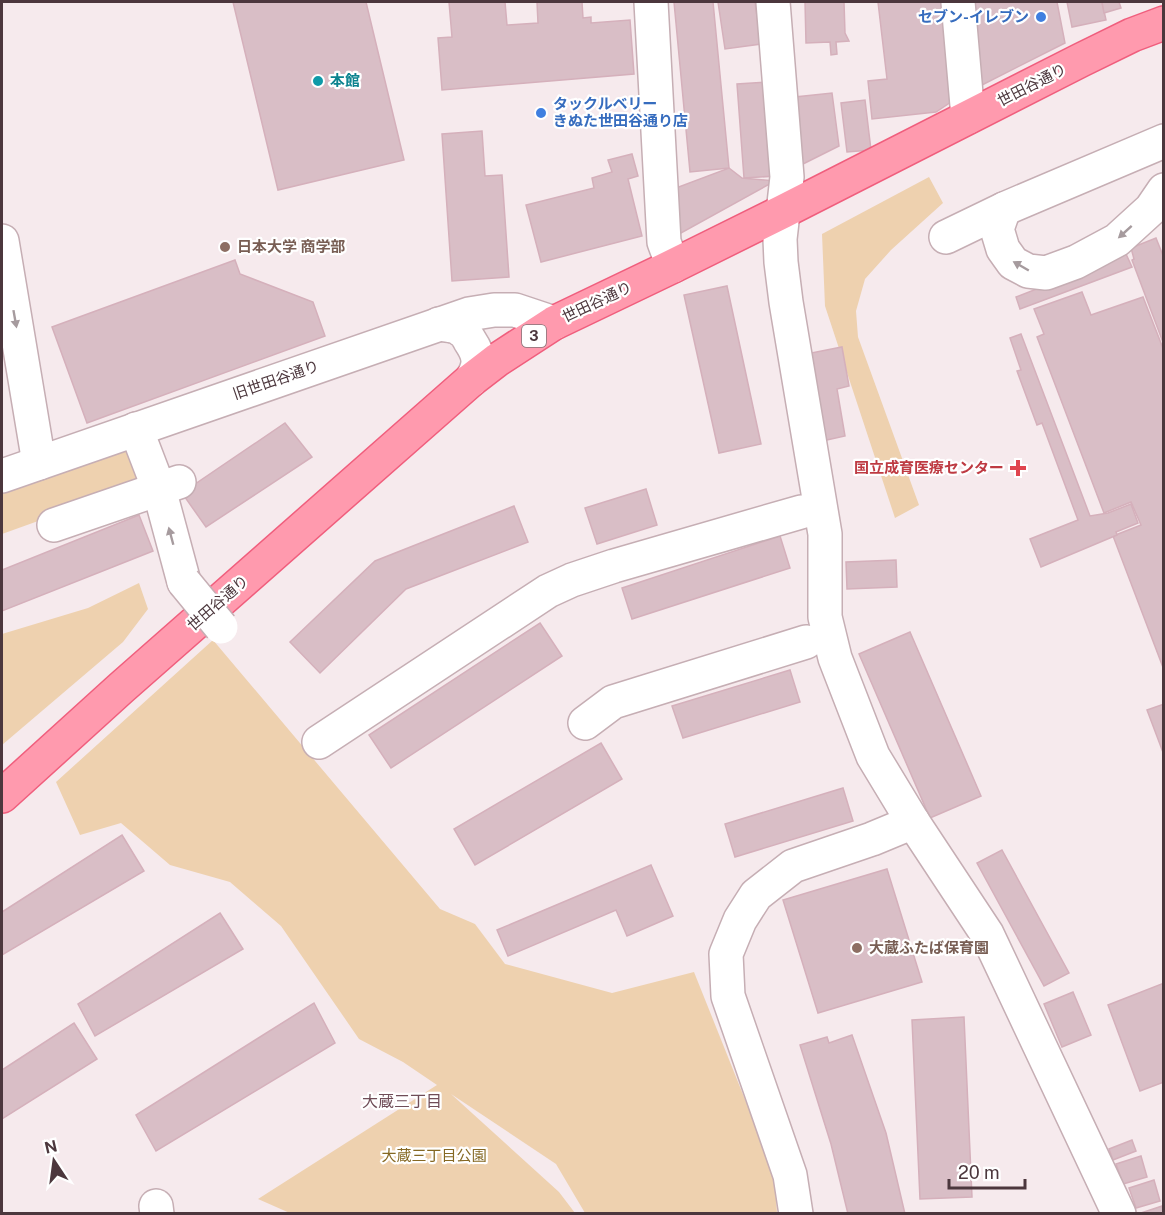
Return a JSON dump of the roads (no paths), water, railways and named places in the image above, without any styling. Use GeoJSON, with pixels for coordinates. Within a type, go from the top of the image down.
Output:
{"type":"FeatureCollection","features":[{"type":"Feature","properties":{"kind":"main road","name":"世田谷通り"},"geometry":{"type":"LineString","coordinates":[[2,796],[121,688],[471,380],[497,360],[554,323],[782,212],[1132,35],[1164,23]]}},
{"type":"Feature","properties":{"kind":"street"},"geometry":{"type":"LineString","coordinates":[[651,2],[664,242],[673,266]]}},
{"type":"Feature","properties":{"kind":"street"},"geometry":{"type":"LineString","coordinates":[[773,2],[787,177],[780,239],[786,302],[825,534],[825,617],[839,670],[873,756],[913,822],[987,934],[1119,1214]]}},
{"type":"Feature","properties":{"kind":"street"},"geometry":{"type":"LineString","coordinates":[[958,2],[968,117]]}},
{"type":"Feature","properties":{"kind":"street"},"geometry":{"type":"LineString","coordinates":[[946,237],[1004,209],[1164,141]]}},
{"type":"Feature","properties":{"kind":"street"},"geometry":{"type":"LineString","coordinates":[[1004,209],[998,228],[1003,249],[1013,263],[1028,272],[1046,273],[1076,262],[1117,240],[1151,209],[1164,190]]}},
{"type":"Feature","properties":{"kind":"street"},"geometry":{"type":"LineString","coordinates":[[2,240],[12,371],[39,463]]}},
{"type":"Feature","properties":{"kind":"street","name":"旧世田谷通り"},"geometry":{"type":"LineString","coordinates":[[2,476],[469,314],[494,310],[515,310],[554,323]]}},
{"type":"Feature","properties":{"kind":"street"},"geometry":{"type":"LineString","coordinates":[[439,324],[461,329],[474,346],[479,359],[477,370],[471,380]]}},
{"type":"Feature","properties":{"kind":"street"},"geometry":{"type":"LineString","coordinates":[[136,429],[169,485],[183,582],[221,627]]}},
{"type":"Feature","properties":{"kind":"street"},"geometry":{"type":"LineString","coordinates":[[54,525],[169,485]]}},
{"type":"Feature","properties":{"kind":"street"},"geometry":{"type":"LineString","coordinates":[[319,742],[548,591],[614,566],[801,512]]}},
{"type":"Feature","properties":{"kind":"street"},"geometry":{"type":"LineString","coordinates":[[585,723],[613,702],[806,642]]}},
{"type":"Feature","properties":{"kind":"street"},"geometry":{"type":"LineString","coordinates":[[796,1214],[790,1175],[728,996],[726,954],[740,920],[756,895],[793,866],[872,839],[913,822]]}},
{"type":"Feature","properties":{"kind":"place","name":"セブン-イレブン"},"geometry":{"type":"Point","coordinates":[1041,17]}},
{"type":"Feature","properties":{"kind":"place","name":"本館"},"geometry":{"type":"Point","coordinates":[318,81]}},
{"type":"Feature","properties":{"kind":"place","name":"タックルベリー きぬた世田谷通り店"},"geometry":{"type":"Point","coordinates":[541,113]}},
{"type":"Feature","properties":{"kind":"place","name":"日本大学 商学部"},"geometry":{"type":"Point","coordinates":[225,247]}},
{"type":"Feature","properties":{"kind":"place","name":"国立成育医療センター"},"geometry":{"type":"Point","coordinates":[1018,468]}},
{"type":"Feature","properties":{"kind":"place","name":"大蔵ふたば保育園"},"geometry":{"type":"Point","coordinates":[857,948]}},
{"type":"Feature","properties":{"kind":"district","name":"大蔵三丁目"},"geometry":{"type":"Point","coordinates":[402,1101]}},
{"type":"Feature","properties":{"kind":"park label","name":"大蔵三丁目公園"},"geometry":{"type":"Point","coordinates":[434,1156]}}]}
